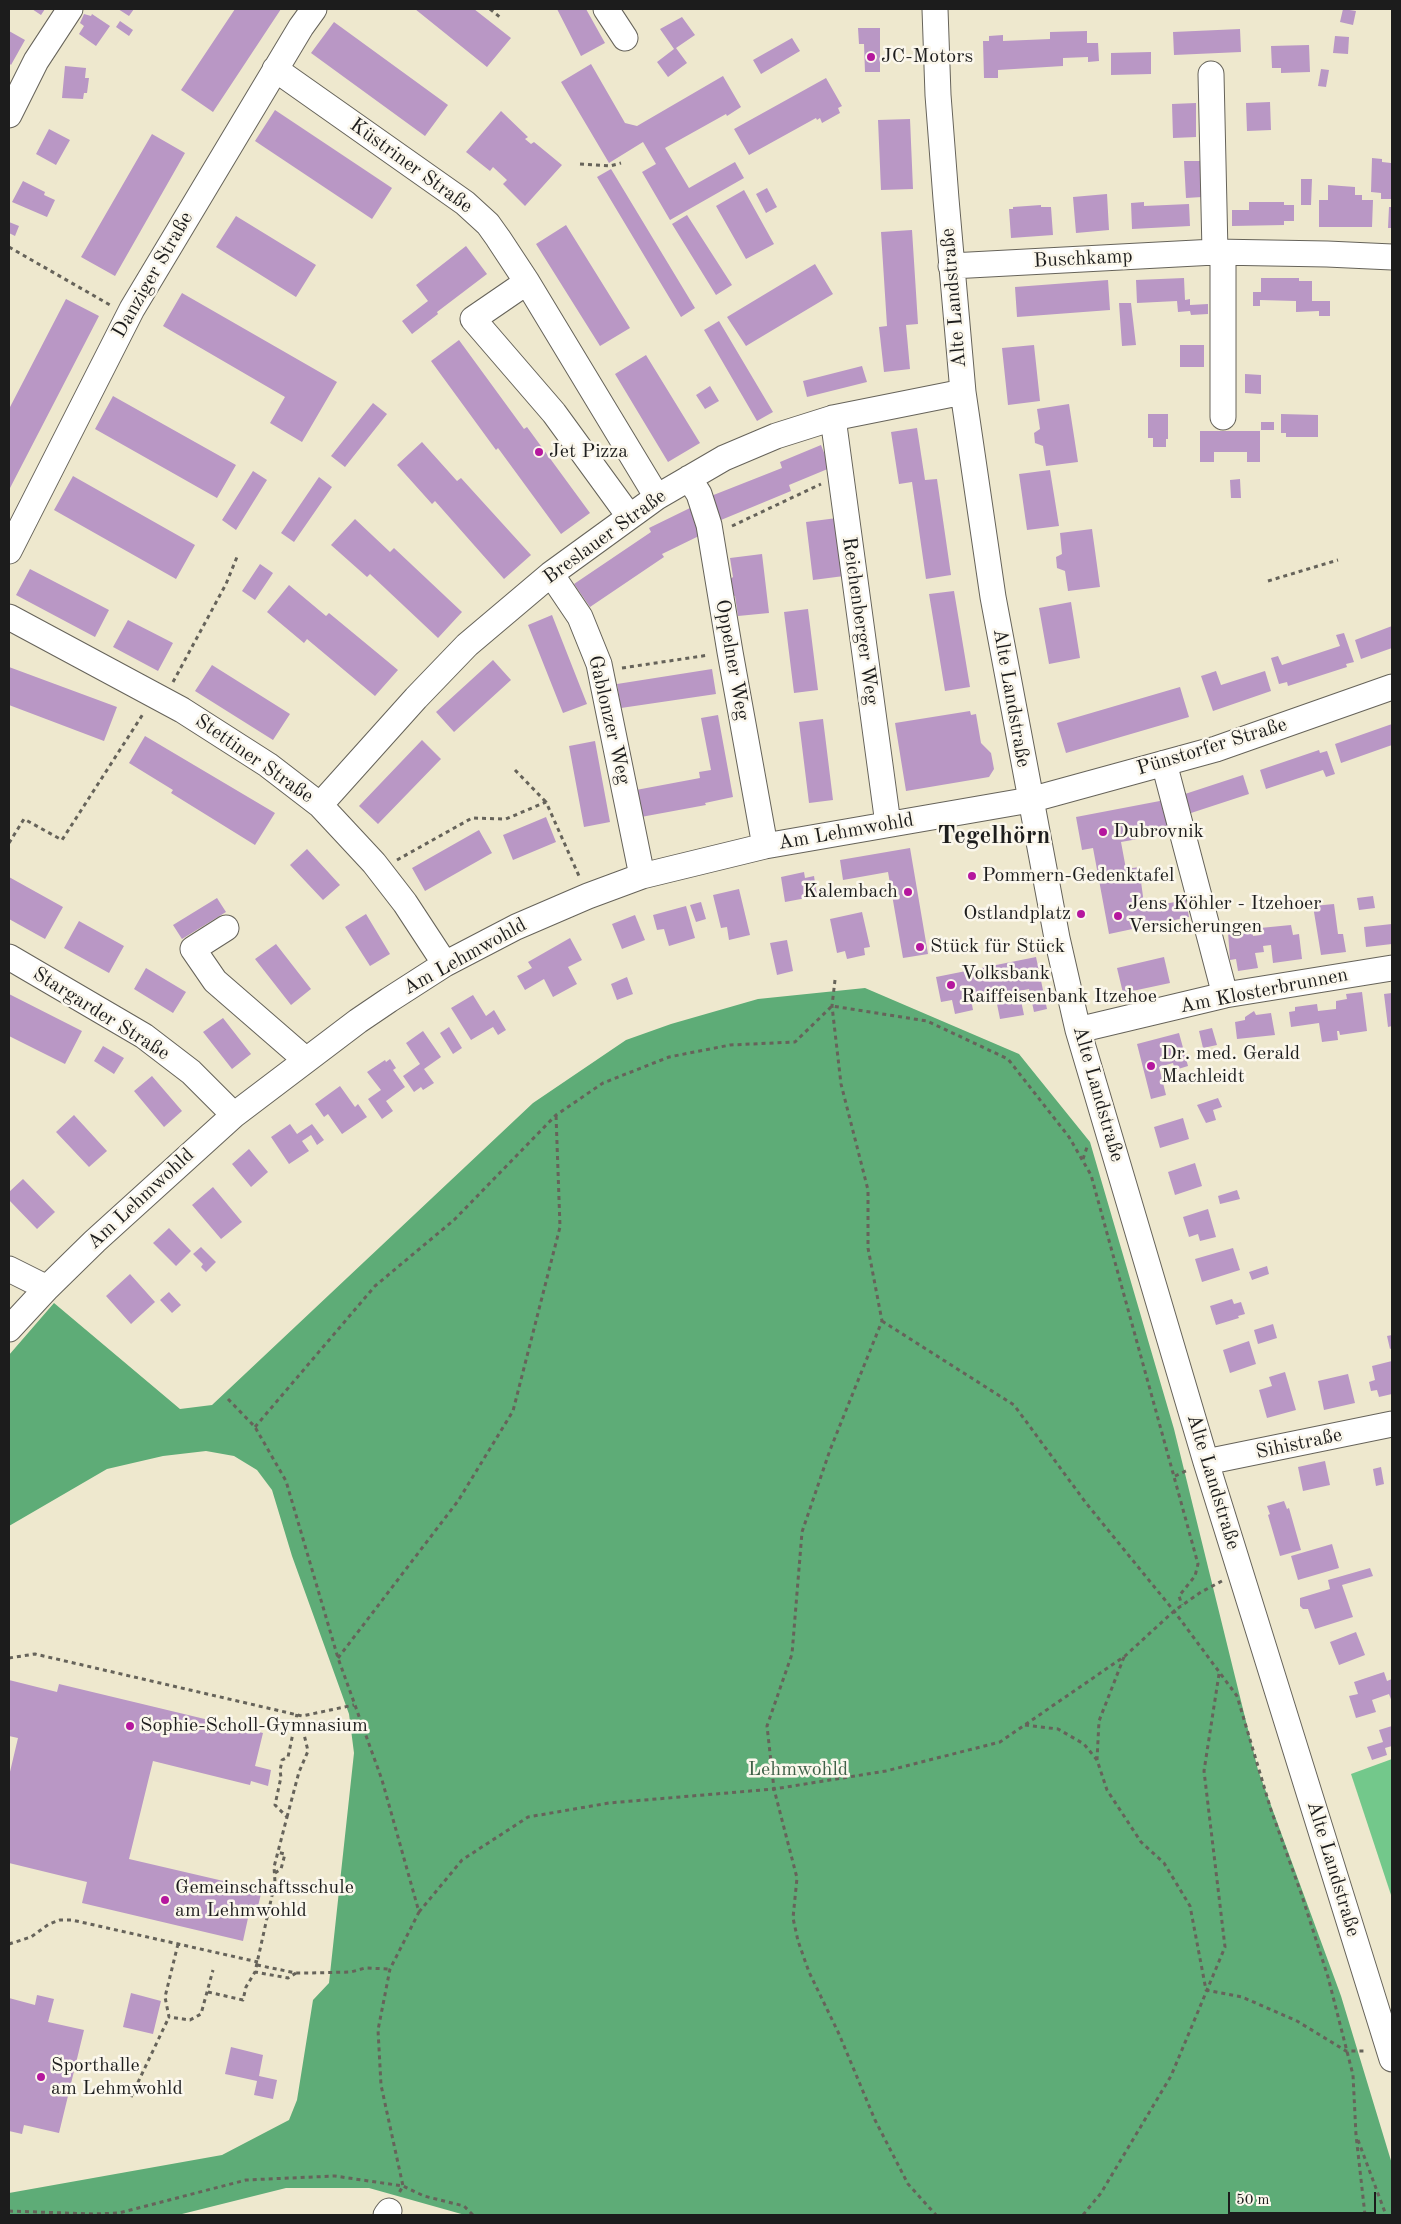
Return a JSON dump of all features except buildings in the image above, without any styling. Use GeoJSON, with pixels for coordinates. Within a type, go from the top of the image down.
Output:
{"type":"FeatureCollection","features":[{"type":"Feature","properties":{"kind":"street"},"geometry":{"type":"LineString","coordinates":[[9,114],[36,61],[70,9]]}},
{"type":"Feature","properties":{"kind":"street","name":"Danziger Straße"},"geometry":{"type":"LineString","coordinates":[[9,551],[128,316],[275,69],[314,9]]}},
{"type":"Feature","properties":{"kind":"street"},"geometry":{"type":"LineString","coordinates":[[606,9],[625,38]]}},
{"type":"Feature","properties":{"kind":"street","name":"Alte Landstraße"},"geometry":{"type":"LineString","coordinates":[[935,9],[938,95],[963,392],[993,597],[1030,800],[1052,939],[1206,1462],[1386,2051]]}},
{"type":"Feature","properties":{"kind":"street","name":"Küstriner Straße"},"geometry":{"type":"LineString","coordinates":[[275,69],[470,208],[498,238],[527,282],[657,497]]}},
{"type":"Feature","properties":{"kind":"street"},"geometry":{"type":"LineString","coordinates":[[1211,74],[1219,252],[1223,417]]}},
{"type":"Feature","properties":{"kind":"street","name":"Buschkamp"},"geometry":{"type":"LineString","coordinates":[[951,266],[1219,252],[1392,257]]}},
{"type":"Feature","properties":{"kind":"street"},"geometry":{"type":"LineString","coordinates":[[527,282],[473,320],[554,413],[629,516]]}},
{"type":"Feature","properties":{"kind":"street","name":"Breslauer Straße"},"geometry":{"type":"LineString","coordinates":[[320,805],[416,698],[467,645],[552,574],[657,497],[748,447],[776,436],[833,418],[963,392]]}},
{"type":"Feature","properties":{"kind":"street","name":"Reichenberger Weg"},"geometry":{"type":"LineString","coordinates":[[833,418],[888,824]]}},
{"type":"Feature","properties":{"kind":"street","name":"Oppelner Weg"},"geometry":{"type":"LineString","coordinates":[[689,478],[699,494],[710,529],[765,846]]}},
{"type":"Feature","properties":{"kind":"street","name":"Gablonzer Weg"},"geometry":{"type":"LineString","coordinates":[[552,574],[580,617],[601,672],[642,876]]}},
{"type":"Feature","properties":{"kind":"street","name":"Stettiner Straße"},"geometry":{"type":"LineString","coordinates":[[9,617],[159,697],[230,739],[268,765],[320,805],[355,840],[405,903],[445,964]]}},
{"type":"Feature","properties":{"kind":"street","name":"Pünstorfer Straße"},"geometry":{"type":"LineString","coordinates":[[1030,800],[1216,748],[1392,687]]}},
{"type":"Feature","properties":{"kind":"street"},"geometry":{"type":"LineString","coordinates":[[1164,763],[1225,995]]}},
{"type":"Feature","properties":{"kind":"street","name":"Am Lehmwohld"},"geometry":{"type":"LineString","coordinates":[[9,1329],[47,1288],[110,1227],[234,1115],[358,1021],[445,964],[516,927],[588,896],[642,876],[765,846],[1030,800]]}},
{"type":"Feature","properties":{"kind":"street"},"geometry":{"type":"LineString","coordinates":[[226,928],[193,950],[215,981],[306,1060]]}},
{"type":"Feature","properties":{"kind":"street","name":"Stargarder Straße"},"geometry":{"type":"LineString","coordinates":[[9,957],[144,1036],[191,1072],[234,1115]]}},
{"type":"Feature","properties":{"kind":"street","name":"Am Klosterbrunnen"},"geometry":{"type":"LineString","coordinates":[[1078,1030],[1225,995],[1392,968]]}},
{"type":"Feature","properties":{"kind":"street"},"geometry":{"type":"LineString","coordinates":[[9,1269],[47,1288]]}},
{"type":"Feature","properties":{"kind":"street","name":"Sihistraße"},"geometry":{"type":"LineString","coordinates":[[1206,1462],[1392,1424]]}},
{"type":"Feature","properties":{"kind":"path"},"geometry":{"type":"LineString","coordinates":[[490,9],[501,18]]}},
{"type":"Feature","properties":{"kind":"path"},"geometry":{"type":"LineString","coordinates":[[580,164],[610,166],[622,163]]}},
{"type":"Feature","properties":{"kind":"path"},"geometry":{"type":"LineString","coordinates":[[9,247],[128,316]]}},
{"type":"Feature","properties":{"kind":"path"},"geometry":{"type":"LineString","coordinates":[[710,529],[724,529],[840,476]]}},
{"type":"Feature","properties":{"kind":"path"},"geometry":{"type":"LineString","coordinates":[[9,843],[24,819],[62,840],[159,697],[226,584],[237,557]]}},
{"type":"Feature","properties":{"kind":"path"},"geometry":{"type":"LineString","coordinates":[[1268,581],[1338,560]]}},
{"type":"Feature","properties":{"kind":"path"},"geometry":{"type":"LineString","coordinates":[[601,672],[730,652]]}},
{"type":"Feature","properties":{"kind":"path"},"geometry":{"type":"LineString","coordinates":[[515,770],[546,802],[588,896]]}},
{"type":"Feature","properties":{"kind":"path"},"geometry":{"type":"LineString","coordinates":[[379,870],[472,818],[506,819],[546,802]]}},
{"type":"Feature","properties":{"kind":"path"},"geometry":{"type":"LineString","coordinates":[[835,980],[832,1006],[841,1084],[868,1190],[868,1248],[882,1321],[830,1450],[802,1532],[792,1654],[767,1726],[774,1789],[797,1878],[793,1918],[808,1972],[840,2034],[875,2120],[908,2184],[936,2215]]}},
{"type":"Feature","properties":{"kind":"path"},"geometry":{"type":"LineString","coordinates":[[255,1427],[374,1286],[454,1220],[556,1115],[603,1083],[669,1057],[730,1045],[795,1042],[832,1006]]}},
{"type":"Feature","properties":{"kind":"path"},"geometry":{"type":"LineString","coordinates":[[832,1006],[927,1021],[1008,1059],[1069,1137],[1091,1175],[1198,1564],[1196,1576],[1179,1596],[1182,1605]]}},
{"type":"Feature","properties":{"kind":"path"},"geometry":{"type":"LineString","coordinates":[[338,1658],[458,1501],[513,1411],[560,1227],[556,1115]]}},
{"type":"Feature","properties":{"kind":"path"},"geometry":{"type":"LineString","coordinates":[[882,1321],[1014,1405],[1086,1503],[1174,1611],[1237,1696],[1272,1810],[1302,1893],[1328,1977],[1352,2075],[1356,2135],[1365,2215]]}},
{"type":"Feature","properties":{"kind":"path"},"geometry":{"type":"LineString","coordinates":[[228,1400],[255,1427],[286,1481],[338,1658],[382,1780],[419,1912]]}},
{"type":"Feature","properties":{"kind":"path"},"geometry":{"type":"LineString","coordinates":[[388,2213],[403,2186],[380,2085],[378,2030],[390,1970],[419,1912],[462,1860],[528,1817],[609,1803],[774,1789],[886,1771],[1000,1742],[1125,1656],[1182,1605],[1201,1592],[1240,1572]]}},
{"type":"Feature","properties":{"kind":"path"},"geometry":{"type":"LineString","coordinates":[[9,1658],[35,1654],[302,1716],[354,1705]]}},
{"type":"Feature","properties":{"kind":"path"},"geometry":{"type":"LineString","coordinates":[[1097,1760],[1099,1721],[1125,1656]]}},
{"type":"Feature","properties":{"kind":"path"},"geometry":{"type":"LineString","coordinates":[[1083,2215],[1100,2193],[1171,2076],[1225,1947],[1204,1771],[1219,1673]]}},
{"type":"Feature","properties":{"kind":"path"},"geometry":{"type":"LineString","coordinates":[[286,1817],[274,1805],[282,1760],[288,1757],[297,1714]]}},
{"type":"Feature","properties":{"kind":"path"},"geometry":{"type":"LineString","coordinates":[[1024,1725],[1058,1729],[1084,1744],[1097,1760],[1108,1790],[1141,1842],[1164,1863],[1190,1906],[1206,1990]]}},
{"type":"Feature","properties":{"kind":"path"},"geometry":{"type":"LineString","coordinates":[[208,1992],[243,2000],[246,1987],[255,1972],[275,1874],[274,1867],[298,1772],[308,1750],[303,1730],[295,1726]]}},
{"type":"Feature","properties":{"kind":"path"},"geometry":{"type":"LineString","coordinates":[[275,1874],[281,1869],[285,1854],[278,1852]]}},
{"type":"Feature","properties":{"kind":"path"},"geometry":{"type":"LineString","coordinates":[[9,1944],[31,1937],[55,1922],[72,1920],[296,1973],[351,1972],[366,1968],[390,1970]]}},
{"type":"Feature","properties":{"kind":"path"},"geometry":{"type":"LineString","coordinates":[[131,2097],[169,2017],[165,1997],[178,1944]]}},
{"type":"Feature","properties":{"kind":"path"},"geometry":{"type":"LineString","coordinates":[[169,2017],[184,2020],[198,2017],[203,2009],[213,1970]]}},
{"type":"Feature","properties":{"kind":"path"},"geometry":{"type":"LineString","coordinates":[[255,1972],[288,1978],[296,1973]]}},
{"type":"Feature","properties":{"kind":"path"},"geometry":{"type":"LineString","coordinates":[[1206,1990],[1242,1997],[1297,2021],[1346,2051],[1386,2051]]}},
{"type":"Feature","properties":{"kind":"path"},"geometry":{"type":"LineString","coordinates":[[1356,2135],[1378,2188],[1386,2215]]}},
{"type":"Feature","properties":{"kind":"path"},"geometry":{"type":"LineString","coordinates":[[9,2210],[93,2214],[119,2213],[246,2180],[335,2176],[403,2186],[424,2196],[464,2206],[473,2215]]}},
{"type":"Feature","properties":{"kind":"green space","name":"Lehmwohld"},"geometry":{"type":"Polygon","coordinates":[[[865,988],[1019,1054],[1090,1142],[1174,1429],[1258,1770],[1341,1996],[1392,2164],[1392,2215],[465,2215],[369,2188],[286,2188],[178,2215],[9,2215],[9,2193],[222,2155],[289,2120],[297,2100],[313,2000],[329,1983],[354,1753],[349,1714],[292,1556],[272,1490],[257,1470],[234,1456],[206,1451],[163,1456],[107,1469],[9,1526],[9,1355],[54,1303],[180,1409],[212,1405],[533,1103],[626,1040],[671,1024],[758,999],[865,988]]]}},
{"type":"Feature","properties":{"kind":"green space"},"geometry":{"type":"Polygon","coordinates":[[[1392,1759],[1392,1898],[1351,1774],[1392,1759]]]}},
{"type":"Feature","properties":{"kind":"place","name":"JC-Motors"},"geometry":{"type":"Point","coordinates":[871,57]}},
{"type":"Feature","properties":{"kind":"place","name":"Jet Pizza"},"geometry":{"type":"Point","coordinates":[539,452]}},
{"type":"Feature","properties":{"kind":"place","name":"Dubrovnik"},"geometry":{"type":"Point","coordinates":[1103,832]}},
{"type":"Feature","properties":{"kind":"place","name":"Pommern-Gedenktafel"},"geometry":{"type":"Point","coordinates":[972,876]}},
{"type":"Feature","properties":{"kind":"place","name":"Kalembach"},"geometry":{"type":"Point","coordinates":[908,892]}},
{"type":"Feature","properties":{"kind":"place","name":"Ostlandplatz"},"geometry":{"type":"Point","coordinates":[1081,914]}},
{"type":"Feature","properties":{"kind":"place","name":"Jens Köhler - Itzehoer Versicherungen"},"geometry":{"type":"Point","coordinates":[1118,916]}},
{"type":"Feature","properties":{"kind":"place","name":"Stück für Stück"},"geometry":{"type":"Point","coordinates":[920,947]}},
{"type":"Feature","properties":{"kind":"place","name":"Volksbank Raiffeisenbank Itzehoe"},"geometry":{"type":"Point","coordinates":[951,985]}},
{"type":"Feature","properties":{"kind":"place","name":"Dr. med. Gerald Machleidt"},"geometry":{"type":"Point","coordinates":[1151,1066]}},
{"type":"Feature","properties":{"kind":"place","name":"Sophie-Scholl-Gymnasium"},"geometry":{"type":"Point","coordinates":[130,1726]}},
{"type":"Feature","properties":{"kind":"place","name":"Gemeinschaftsschule am Lehmwohld"},"geometry":{"type":"Point","coordinates":[165,1900]}},
{"type":"Feature","properties":{"kind":"place","name":"Sporthalle am Lehmwohld"},"geometry":{"type":"Point","coordinates":[41,2077]}},
{"type":"Feature","properties":{"kind":"district","name":"Tegelhörn"},"geometry":{"type":"Point","coordinates":[994,836]}}]}
